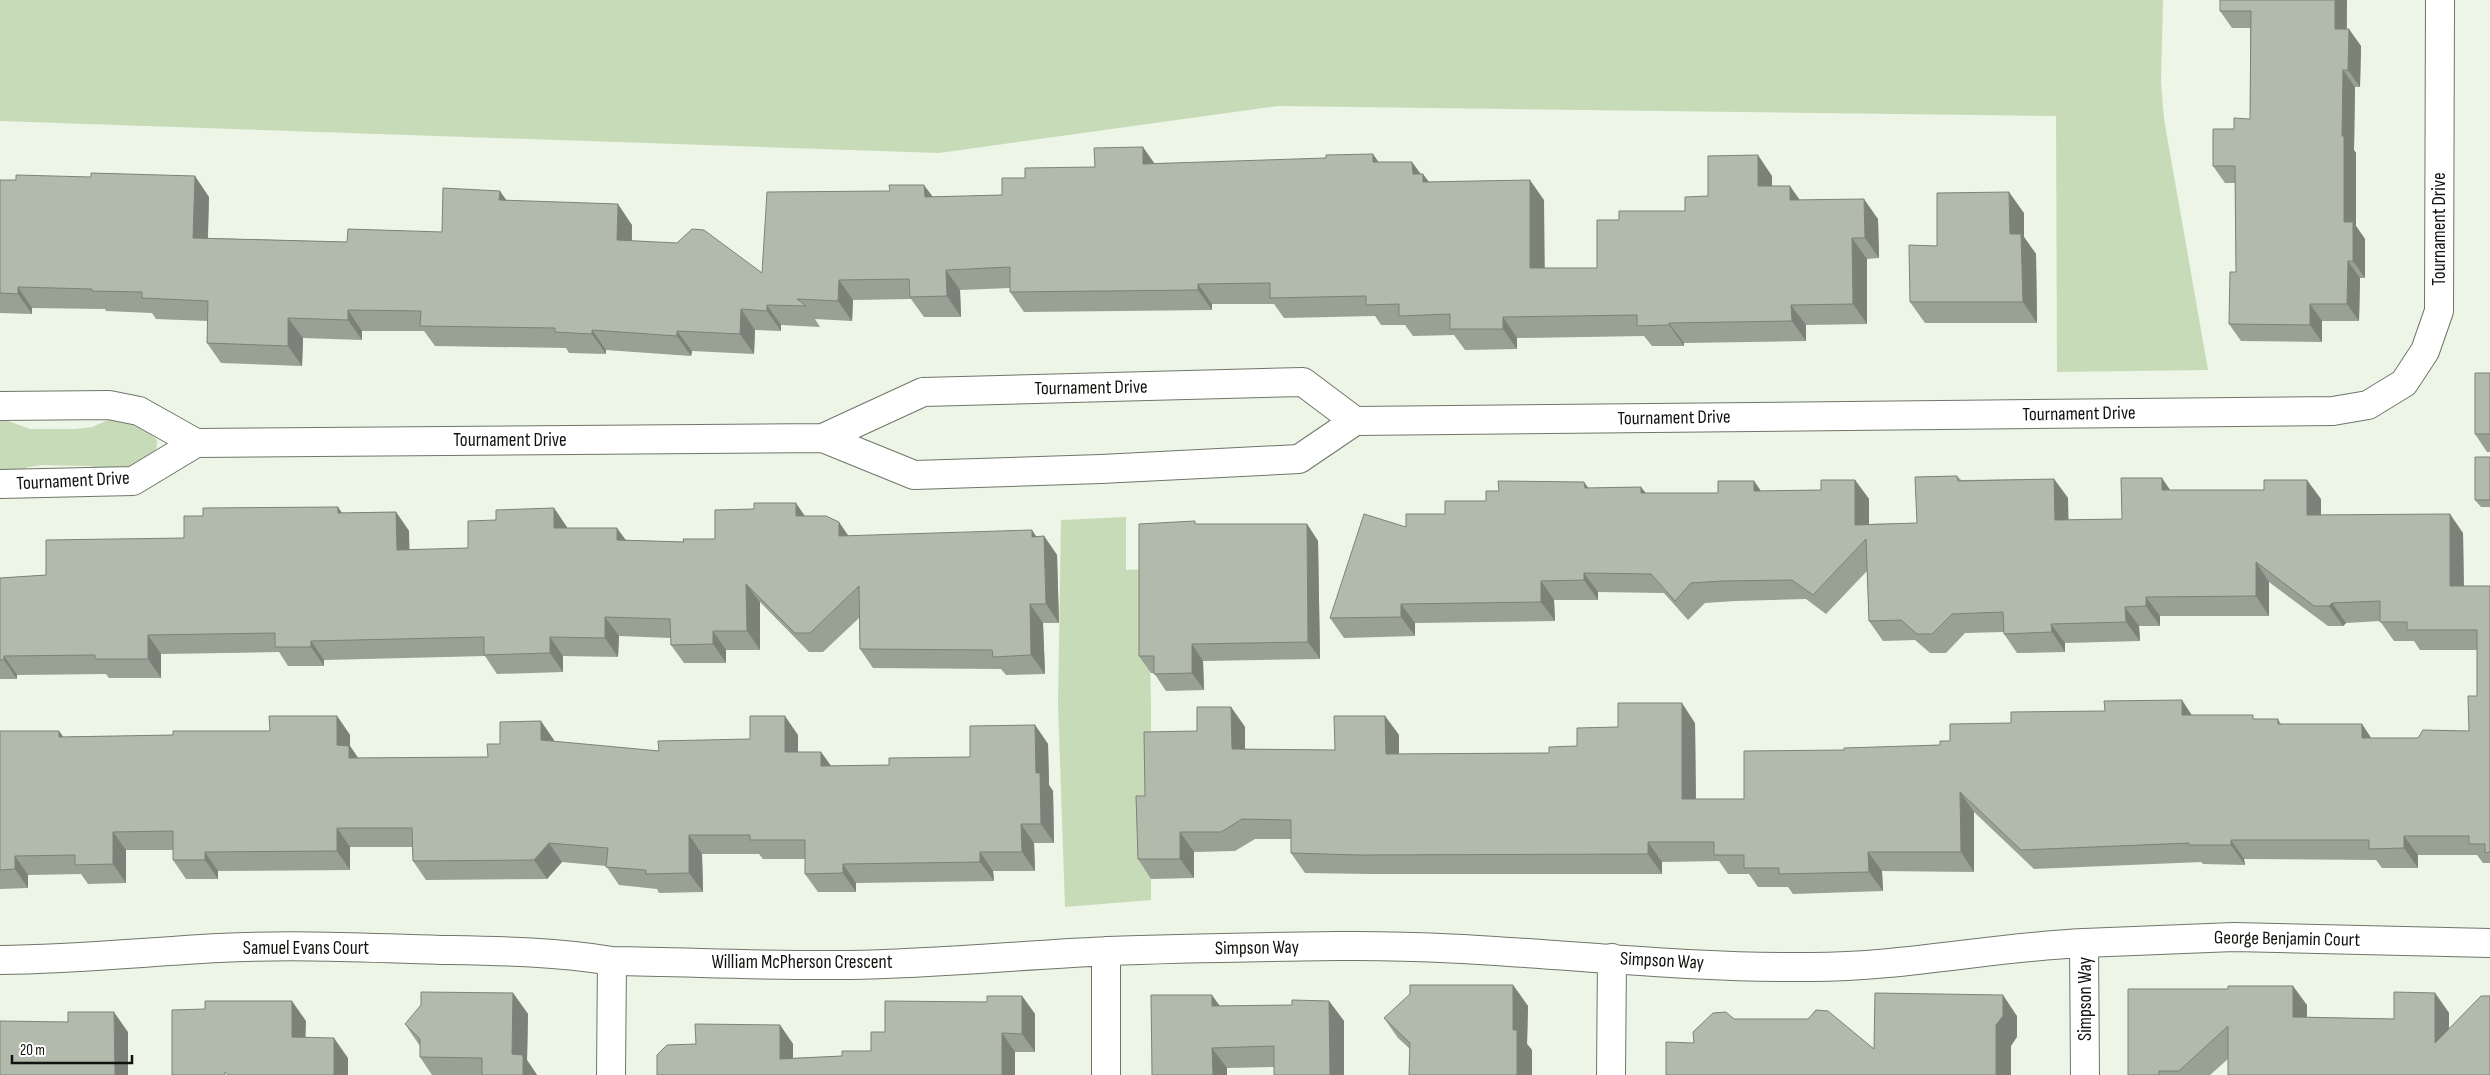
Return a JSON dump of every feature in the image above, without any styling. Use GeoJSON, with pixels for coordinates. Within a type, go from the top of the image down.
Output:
{"type":"FeatureCollection","features":[{"type":"Feature","properties":{"kind":"street","name":"Tournament Drive"},"geometry":{"type":"LineString","coordinates":[[0,406],[109,405],[139,411],[196,443],[823,438],[914,476],[1101,470],[1299,459],[1355,421],[2333,412],[2368,404],[2404,383],[2425,351],[2438,311],[2440,0]]}},
{"type":"Feature","properties":{"kind":"street","name":"Tournament Drive"},"geometry":{"type":"LineString","coordinates":[[823,438],[923,392],[1303,382],[1355,421]]}},
{"type":"Feature","properties":{"kind":"street","name":"Tournament Drive"},"geometry":{"type":"LineString","coordinates":[[0,484],[133,481],[196,443]]}},
{"type":"Feature","properties":{"kind":"street","name":"George Benjamin Court"},"geometry":{"type":"LineString","coordinates":[[2084,943],[2234,937],[2490,943]]}},
{"type":"Feature","properties":{"kind":"street","name":"Simpson Way"},"geometry":{"type":"LineString","coordinates":[[1106,951],[1343,946],[1507,951],[1652,962],[1818,967],[1854,966],[2051,944],[2084,943],[2085,1075]]}},
{"type":"Feature","properties":{"kind":"street","name":"Samuel Evans Court"},"geometry":{"type":"LineString","coordinates":[[0,960],[95,957],[220,948],[320,947],[571,954],[612,961]]}},
{"type":"Feature","properties":{"kind":"street"},"geometry":{"type":"LineString","coordinates":[[1106,951],[1106,1075]]}},
{"type":"Feature","properties":{"kind":"street","name":"William McPherson Crescent"},"geometry":{"type":"LineString","coordinates":[[612,961],[849,965],[1106,951]]}},
{"type":"Feature","properties":{"kind":"street"},"geometry":{"type":"LineString","coordinates":[[1611,1075],[1612,958]]}},
{"type":"Feature","properties":{"kind":"street"},"geometry":{"type":"LineString","coordinates":[[610,1075],[612,961]]}},
{"type":"Feature","properties":{"kind":"green space"},"geometry":{"type":"Polygon","coordinates":[[[0,0],[2163,0],[2161,82],[2164,119],[2208,370],[2057,372],[2056,116],[1278,106],[939,153],[0,121],[0,0]]]}},
{"type":"Feature","properties":{"kind":"green space"},"geometry":{"type":"Polygon","coordinates":[[[0,418],[30,429],[76,429],[92,427],[111,419],[120,418],[150,433],[157,440],[156,455],[138,466],[103,472],[91,466],[43,465],[28,467],[12,476],[0,476],[0,418]]]}},
{"type":"Feature","properties":{"kind":"green space"},"geometry":{"type":"Polygon","coordinates":[[[1126,517],[1126,570],[1148,569],[1151,704],[1151,900],[1065,907],[1058,704],[1061,520],[1126,517]]]}},
{"type":"Feature","properties":{"kind":"building"},"geometry":{"type":"Polygon","coordinates":[[[2220,0],[2335,0],[2335,29],[2349,29],[2348,70],[2343,70],[2342,136],[2344,136],[2344,222],[2353,222],[2353,261],[2348,261],[2347,304],[2310,304],[2310,325],[2229,324],[2230,272],[2236,272],[2235,166],[2213,166],[2213,129],[2234,129],[2234,118],[2250,119],[2251,11],[2220,11],[2220,0]]]}},
{"type":"Feature","properties":{"kind":"building"},"geometry":{"type":"Polygon","coordinates":[[[1143,147],[1143,164],[1326,158],[1326,155],[1373,154],[1373,162],[1412,162],[1413,174],[1423,174],[1423,182],[1530,180],[1530,268],[1597,268],[1597,220],[1619,220],[1619,211],[1685,211],[1685,197],[1708,196],[1708,156],[1758,155],[1758,186],[1790,186],[1790,200],[1864,199],[1865,238],[1852,238],[1853,304],[1791,305],[1792,321],[1669,323],[1669,325],[1637,326],[1637,315],[1503,317],[1503,329],[1450,329],[1450,314],[1399,316],[1399,304],[1366,305],[1366,296],[1270,298],[1270,283],[1198,284],[1198,290],[1010,292],[1010,267],[946,270],[947,296],[910,297],[909,279],[839,280],[838,301],[797,299],[806,306],[767,305],[767,311],[741,309],[740,334],[677,331],[677,336],[592,330],[592,334],[555,332],[555,328],[420,326],[421,311],[348,310],[348,320],[288,318],[288,346],[207,343],[208,301],[142,298],[142,292],[92,291],[92,289],[18,287],[18,294],[0,293],[0,180],[16,180],[16,175],[91,177],[91,173],[195,176],[193,238],[347,242],[348,229],[442,232],[443,188],[500,191],[499,200],[618,204],[617,240],[677,243],[692,229],[704,230],[762,273],[767,192],[890,191],[889,185],[924,185],[925,197],[1002,195],[1002,178],[1025,178],[1025,168],[1095,167],[1094,148],[1143,147]]]}},
{"type":"Feature","properties":{"kind":"building"},"geometry":{"type":"Polygon","coordinates":[[[2009,192],[2010,234],[2021,234],[2023,302],[1910,302],[1909,245],[1937,246],[1937,193],[2009,192]]]}},
{"type":"Feature","properties":{"kind":"building"},"geometry":{"type":"Polygon","coordinates":[[[2475,373],[2490,373],[2490,434],[2475,434],[2475,373]]]}},
{"type":"Feature","properties":{"kind":"building"},"geometry":{"type":"Polygon","coordinates":[[[2475,457],[2490,457],[2490,500],[2475,500],[2475,457]]]}},
{"type":"Feature","properties":{"kind":"building"},"geometry":{"type":"Polygon","coordinates":[[[1957,476],[1958,481],[2054,479],[2055,520],[2122,519],[2121,478],[2162,478],[2162,490],[2264,490],[2264,480],[2307,480],[2307,515],[2450,514],[2450,586],[2490,586],[2490,852],[2485,853],[2485,844],[2469,844],[2469,836],[2404,836],[2404,848],[2369,849],[2369,840],[2231,840],[2231,845],[2189,845],[2189,843],[2021,850],[1960,792],[1961,852],[1868,852],[1869,872],[1779,874],[1779,868],[1744,868],[1744,855],[1714,855],[1714,842],[1648,842],[1648,854],[1358,855],[1291,853],[1291,820],[1242,819],[1221,832],[1180,832],[1180,859],[1138,859],[1136,796],[1145,796],[1144,732],[1197,731],[1197,707],[1231,707],[1232,749],[1335,750],[1334,716],[1385,716],[1386,754],[1549,753],[1549,747],[1577,746],[1577,728],[1618,727],[1618,703],[1682,703],[1682,799],[1744,799],[1744,751],[1844,750],[1844,748],[1940,745],[1940,741],[1950,741],[1950,724],[2011,723],[2011,712],[2105,711],[2104,701],[2182,700],[2182,715],[2253,715],[2253,719],[2278,719],[2278,724],[2362,724],[2362,738],[2418,738],[2423,730],[2469,731],[2468,696],[2477,696],[2477,630],[2407,630],[2407,622],[2380,622],[2380,601],[2332,603],[2329,606],[2314,606],[2256,562],[2256,596],[2146,597],[2146,606],[2125,607],[2126,622],[2051,624],[2052,632],[2004,634],[2003,612],[1952,614],[1932,634],[1917,634],[1901,620],[1869,621],[1866,539],[1813,595],[1792,580],[1721,581],[1691,583],[1675,601],[1651,574],[1584,573],[1584,580],[1541,581],[1541,602],[1401,604],[1401,617],[1330,618],[1364,514],[1406,527],[1406,514],[1445,514],[1445,501],[1486,501],[1486,491],[1499,491],[1498,481],[1584,482],[1585,488],[1641,487],[1641,493],[1718,493],[1718,481],[1754,481],[1754,491],[1821,490],[1821,480],[1855,480],[1855,525],[1917,523],[1915,477],[1957,476]]]}},
{"type":"Feature","properties":{"kind":"building"},"geometry":{"type":"Polygon","coordinates":[[[754,503],[796,503],[796,516],[826,516],[839,522],[839,536],[1032,530],[1032,537],[1044,536],[1046,604],[1030,604],[1031,655],[993,657],[992,650],[860,649],[859,586],[810,633],[795,633],[746,584],[747,631],[713,631],[713,644],[671,645],[670,619],[605,617],[605,638],[550,637],[550,653],[484,655],[484,637],[311,641],[311,647],[275,647],[275,633],[148,635],[148,659],[95,659],[95,655],[4,656],[4,660],[0,660],[0,578],[46,575],[46,540],[184,538],[184,516],[203,516],[203,508],[338,507],[338,513],[396,512],[397,550],[468,548],[468,521],[496,520],[496,510],[554,508],[554,528],[617,528],[617,540],[684,542],[683,539],[715,539],[715,510],[754,509],[754,503]]]}},
{"type":"Feature","properties":{"kind":"building"},"geometry":{"type":"Polygon","coordinates":[[[1195,521],[1195,524],[1307,524],[1308,642],[1192,644],[1192,673],[1154,674],[1154,656],[1139,656],[1139,524],[1195,521]]]}},
{"type":"Feature","properties":{"kind":"building"},"geometry":{"type":"Polygon","coordinates":[[[269,716],[337,716],[337,745],[349,746],[349,758],[488,757],[487,744],[500,744],[500,722],[541,721],[541,740],[659,751],[658,741],[750,739],[750,716],[785,716],[785,752],[821,752],[821,766],[889,765],[889,758],[970,757],[970,726],[1035,725],[1036,773],[1040,773],[1041,824],[1021,824],[1022,852],[980,852],[980,862],[843,864],[843,873],[805,874],[805,840],[750,840],[750,835],[689,835],[689,873],[646,874],[646,870],[606,867],[608,848],[549,843],[534,860],[413,861],[412,828],[337,828],[337,851],[205,852],[205,860],[173,860],[173,831],[113,832],[113,864],[75,865],[75,855],[15,856],[15,869],[0,870],[0,731],[59,731],[59,737],[173,735],[173,731],[270,731],[269,716]]]}},
{"type":"Feature","properties":{"kind":"building"},"geometry":{"type":"Polygon","coordinates":[[[1410,985],[1513,985],[1513,1030],[1517,1030],[1517,1075],[1409,1075],[1410,1043],[1384,1018],[1410,994],[1410,985]]]}},
{"type":"Feature","properties":{"kind":"building"},"geometry":{"type":"Polygon","coordinates":[[[2228,986],[2293,986],[2293,1017],[2394,1019],[2394,992],[2435,993],[2435,1043],[2481,996],[2490,996],[2490,1075],[2228,1075],[2228,1026],[2179,1071],[2159,1071],[2159,1075],[2128,1075],[2128,989],[2228,989],[2228,986]]]}},
{"type":"Feature","properties":{"kind":"building"},"geometry":{"type":"Polygon","coordinates":[[[421,992],[513,993],[512,1054],[523,1055],[523,1075],[482,1075],[482,1058],[420,1057],[420,1039],[405,1024],[421,1005],[421,992]]]}},
{"type":"Feature","properties":{"kind":"building"},"geometry":{"type":"Polygon","coordinates":[[[1875,993],[2003,995],[2003,1016],[1996,1025],[1996,1075],[1666,1075],[1666,1042],[1694,1043],[1693,1032],[1713,1013],[1726,1012],[1734,1019],[1808,1019],[1816,1010],[1828,1011],[1874,1049],[1875,993]]]}},
{"type":"Feature","properties":{"kind":"building"},"geometry":{"type":"Polygon","coordinates":[[[1151,995],[1212,995],[1212,1006],[1292,1005],[1292,1000],[1329,1001],[1330,1075],[1274,1075],[1274,1046],[1212,1048],[1213,1075],[1152,1075],[1151,995]]]}},
{"type":"Feature","properties":{"kind":"building"},"geometry":{"type":"Polygon","coordinates":[[[987,996],[1022,996],[1022,1034],[1002,1033],[1002,1075],[657,1075],[657,1055],[667,1045],[696,1044],[695,1024],[780,1025],[780,1059],[842,1056],[842,1051],[871,1051],[871,1032],[885,1032],[885,1001],[987,1002],[987,996]]]}},
{"type":"Feature","properties":{"kind":"building"},"geometry":{"type":"Polygon","coordinates":[[[205,1001],[292,1001],[292,1037],[334,1038],[334,1075],[228,1075],[225,1072],[225,1075],[172,1075],[172,1010],[205,1009],[205,1001]]]}},
{"type":"Feature","properties":{"kind":"building"},"geometry":{"type":"Polygon","coordinates":[[[68,1012],[114,1012],[115,1075],[0,1075],[0,1021],[68,1022],[68,1012]]]}}]}
